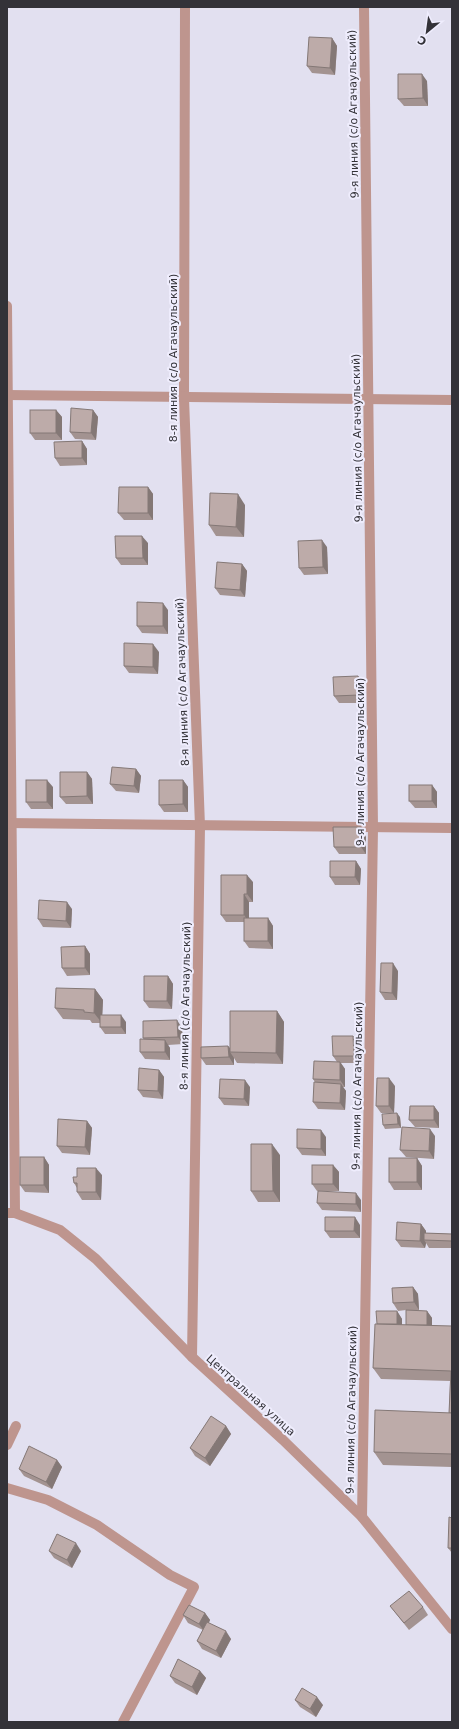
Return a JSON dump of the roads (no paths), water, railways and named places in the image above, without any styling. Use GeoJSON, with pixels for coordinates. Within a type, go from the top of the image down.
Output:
{"type":"FeatureCollection","features":[{"type":"Feature","properties":{"kind":"street","name":"8-я линия (с/о Агачаульский)"},"geometry":{"type":"LineString","coordinates":[[185,7],[184,398],[200,826],[192,1357]]}},
{"type":"Feature","properties":{"kind":"street","name":"9-я линия (с/о Агачаульский)"},"geometry":{"type":"LineString","coordinates":[[362,1517],[373,828],[364,7]]}},
{"type":"Feature","properties":{"kind":"street"},"geometry":{"type":"LineString","coordinates":[[7,306],[11,1213]]}},
{"type":"Feature","properties":{"kind":"street"},"geometry":{"type":"LineString","coordinates":[[8,395],[452,400]]}},
{"type":"Feature","properties":{"kind":"street"},"geometry":{"type":"LineString","coordinates":[[10,823],[452,828]]}},
{"type":"Feature","properties":{"kind":"street","name":"Центральная улица"},"geometry":{"type":"LineString","coordinates":[[11,1213],[60,1230],[96,1259],[192,1357],[283,1440],[362,1517],[452,1629]]}},
{"type":"Feature","properties":{"kind":"street"},"geometry":{"type":"LineString","coordinates":[[7,1445],[16,1426]]}},
{"type":"Feature","properties":{"kind":"street"},"geometry":{"type":"LineString","coordinates":[[7,1488],[48,1500],[97,1525],[170,1575],[194,1587],[123,1722]]}}]}
